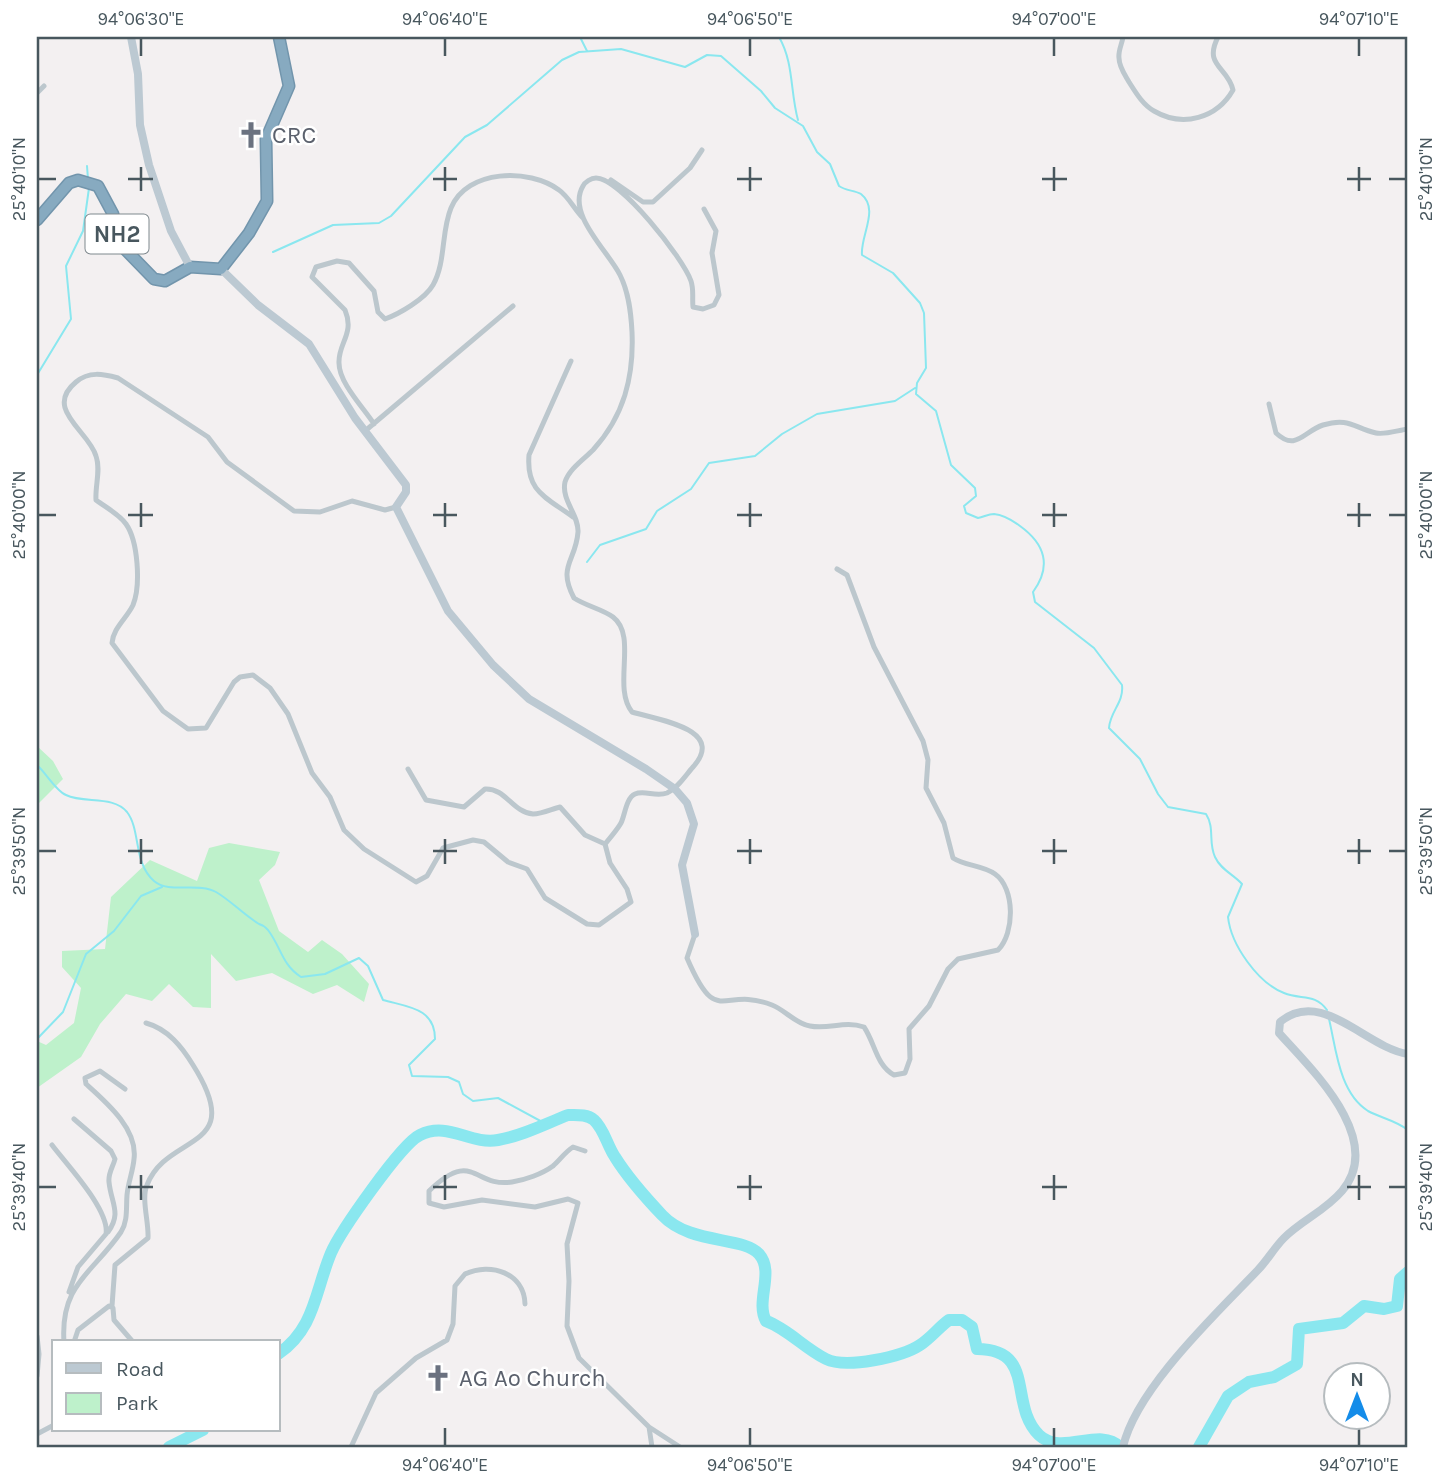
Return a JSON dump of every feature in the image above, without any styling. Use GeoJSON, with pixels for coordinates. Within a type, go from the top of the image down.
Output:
{"type":"FeatureCollection","features":[{"type":"Feature","properties":{"kind":"highway"},"geometry":{"type":"LineString","coordinates":[[221,270],[249,233],[267,201],[267,138],[289,86],[279,37]]}},
{"type":"Feature","properties":{"kind":"highway","name":"NH2"},"geometry":{"type":"LineString","coordinates":[[37,219],[69,183],[78,180],[88,182],[98,186],[106,197],[119,243],[144,272],[154,279],[165,281],[190,268],[221,270]]}},
{"type":"Feature","properties":{"kind":"main road"},"geometry":{"type":"LineString","coordinates":[[131,37],[138,74],[140,125],[149,165],[171,231],[190,268]]}},
{"type":"Feature","properties":{"kind":"main road"},"geometry":{"type":"LineString","coordinates":[[221,270],[258,305],[309,344],[365,431],[406,485],[406,492],[396,507],[448,611],[493,665],[529,699],[674,789],[687,803],[694,824],[682,865],[695,934]]}},
{"type":"Feature","properties":{"kind":"main road"},"geometry":{"type":"LineString","coordinates":[[1124,1447],[1138,1409],[1208,1320],[1260,1268],[1285,1237],[1330,1204],[1352,1175],[1355,1150],[1352,1132],[1317,1075],[1279,1033],[1280,1022],[1289,1015],[1310,1010],[1329,1015],[1395,1052],[1408,1055]]}},
{"type":"Feature","properties":{"kind":"street"},"geometry":{"type":"LineString","coordinates":[[1124,37],[1119,53],[1120,65],[1136,93],[1154,111],[1181,119],[1196,118],[1219,110],[1233,90],[1214,59],[1213,52],[1219,37]]}},
{"type":"Feature","properties":{"kind":"street"},"geometry":{"type":"LineString","coordinates":[[37,93],[44,86]]}},
{"type":"Feature","properties":{"kind":"street"},"geometry":{"type":"LineString","coordinates":[[583,219],[580,198],[582,187],[590,180],[613,180],[643,202],[653,202],[690,168],[702,150]]}},
{"type":"Feature","properties":{"kind":"street"},"geometry":{"type":"LineString","coordinates":[[374,424],[340,372],[339,358],[347,341],[348,317],[345,310],[312,277],[316,267],[337,261],[349,263],[374,291],[378,312],[385,318],[432,287],[437,275],[450,209],[465,188],[479,179],[492,176],[520,177],[559,190],[583,219],[617,269],[628,294],[632,367],[628,391],[610,428],[566,479],[565,492],[578,531],[566,566],[567,580],[574,598],[613,617],[622,629],[625,640],[623,660],[628,706],[632,712],[689,729],[702,741],[702,757],[674,789],[660,794],[633,795],[622,822],[605,844]]}},
{"type":"Feature","properties":{"kind":"street"},"geometry":{"type":"LineString","coordinates":[[601,179],[617,188],[664,234],[691,279],[693,307],[703,309],[714,306],[719,295],[712,253],[716,231],[704,209]]}},
{"type":"Feature","properties":{"kind":"street"},"geometry":{"type":"LineString","coordinates":[[365,431],[513,306]]}},
{"type":"Feature","properties":{"kind":"street"},"geometry":{"type":"LineString","coordinates":[[571,361],[529,455],[528,471],[530,482],[536,490],[575,519]]}},
{"type":"Feature","properties":{"kind":"street"},"geometry":{"type":"LineString","coordinates":[[396,507],[385,510],[352,501],[320,512],[294,511],[228,462],[208,437],[118,378],[105,374],[88,375],[78,380],[65,395],[64,408],[68,418],[96,453],[96,500],[128,527],[139,571],[138,593],[127,617],[114,633],[112,643],[170,717],[188,729],[206,729],[240,677],[253,675],[261,680],[288,714],[312,773],[330,797],[344,830],[363,849],[415,882],[427,876],[443,848],[478,840],[508,862],[527,869],[545,898],[587,924],[599,925],[621,912],[631,899],[610,863],[605,844]]}},
{"type":"Feature","properties":{"kind":"street"},"geometry":{"type":"LineString","coordinates":[[1269,404],[1276,433],[1289,441],[1302,440],[1324,425],[1345,422],[1375,433],[1408,429]]}},
{"type":"Feature","properties":{"kind":"street"},"geometry":{"type":"LineString","coordinates":[[695,934],[687,958],[705,995],[714,1001],[765,1003],[807,1026],[846,1023],[864,1027],[878,1058],[886,1070],[894,1075],[905,1073],[909,1066],[909,1029],[929,1006],[948,968],[958,959],[998,950],[1007,937],[1010,916],[1006,887],[994,873],[953,858],[944,823],[926,788],[928,760],[923,741],[874,647],[847,575],[837,569]]}},
{"type":"Feature","properties":{"kind":"street"},"geometry":{"type":"LineString","coordinates":[[408,769],[426,800],[464,807],[485,789],[494,790],[526,812],[539,813],[561,807],[585,835],[605,844]]}},
{"type":"Feature","properties":{"kind":"street"},"geometry":{"type":"LineString","coordinates":[[131,1340],[114,1320],[111,1306],[115,1265],[148,1238],[145,1190],[151,1177],[166,1161],[200,1138],[211,1115],[209,1095],[186,1054],[168,1034],[146,1023]]}},
{"type":"Feature","properties":{"kind":"street"},"geometry":{"type":"LineString","coordinates":[[67,1306],[77,1283],[123,1230],[134,1157],[130,1134],[116,1114],[86,1084],[85,1077],[100,1071],[125,1089]]}},
{"type":"Feature","properties":{"kind":"street"},"geometry":{"type":"LineString","coordinates":[[64,1340],[71,1280],[116,1217],[109,1178],[115,1159],[111,1151],[74,1119]]}},
{"type":"Feature","properties":{"kind":"street"},"geometry":{"type":"LineString","coordinates":[[52,1145],[103,1214],[106,1234]]}},
{"type":"Feature","properties":{"kind":"street"},"geometry":{"type":"LineString","coordinates":[[586,1151],[573,1147],[551,1167],[510,1182],[493,1181],[480,1172],[456,1171],[429,1191],[429,1203],[444,1206],[482,1200],[535,1206],[575,1200],[579,1208],[567,1244],[569,1281],[565,1320],[575,1353],[649,1427],[671,1438],[680,1447]]}},
{"type":"Feature","properties":{"kind":"street"},"geometry":{"type":"LineString","coordinates":[[351,1447],[376,1393],[415,1358],[447,1340],[453,1324],[455,1286],[464,1274],[486,1270],[512,1276],[523,1288],[525,1304]]}},
{"type":"Feature","properties":{"kind":"street"},"geometry":{"type":"LineString","coordinates":[[75,1340],[78,1330],[111,1306]]}},
{"type":"Feature","properties":{"kind":"street"},"geometry":{"type":"LineString","coordinates":[[37,1336],[37,1376]]}},
{"type":"Feature","properties":{"kind":"street"},"geometry":{"type":"LineString","coordinates":[[649,1427],[652,1447]]}},
{"type":"Feature","properties":{"kind":"green space"},"geometry":{"type":"Polygon","coordinates":[[[37,746],[53,761],[63,779],[37,805],[37,746]]]}},
{"type":"Feature","properties":{"kind":"green space"},"geometry":{"type":"Polygon","coordinates":[[[229,843],[280,852],[275,865],[259,880],[279,931],[308,952],[322,940],[342,954],[369,984],[364,1002],[337,985],[313,994],[272,973],[236,981],[211,954],[211,1008],[193,1007],[169,984],[152,1001],[126,994],[100,1024],[81,1057],[37,1088],[37,1041],[46,1045],[74,1023],[81,988],[62,967],[62,951],[105,949],[111,897],[150,860],[197,881],[209,848],[229,843]]]}},
{"type":"Feature","properties":{"kind":"waterway"},"geometry":{"type":"LineString","coordinates":[[580,37],[587,51]]}},
{"type":"Feature","properties":{"kind":"waterway"},"geometry":{"type":"LineString","coordinates":[[779,37],[787,57],[798,120]]}},
{"type":"Feature","properties":{"kind":"waterway"},"geometry":{"type":"LineString","coordinates":[[273,252],[333,225],[379,223],[391,216],[465,137],[487,125],[562,60],[579,52],[621,49],[685,67],[707,55],[721,56],[761,91],[775,108],[803,126],[817,152],[830,164],[839,186],[861,194],[866,200],[869,215],[862,255],[893,273],[920,303],[924,313],[926,368],[917,383],[916,394],[936,411],[951,465],[975,488],[976,496],[964,506],[966,513],[978,518],[990,514],[1005,517],[1035,540],[1044,564],[1033,592],[1035,602],[1094,648],[1122,685],[1121,697],[1109,728],[1140,759],[1168,807],[1206,814],[1215,857],[1220,865],[1242,884],[1228,917],[1240,951],[1256,972],[1274,988],[1290,995],[1318,1001],[1327,1010]]}},
{"type":"Feature","properties":{"kind":"waterway"},"geometry":{"type":"LineString","coordinates":[[87,166],[88,179]]}},
{"type":"Feature","properties":{"kind":"waterway"},"geometry":{"type":"LineString","coordinates":[[37,375],[71,319],[66,266],[83,231],[89,188]]}},
{"type":"Feature","properties":{"kind":"waterway"},"geometry":{"type":"LineString","coordinates":[[587,562],[600,545],[646,529],[657,511],[691,489],[709,463],[755,456],[782,434],[817,414],[895,401],[915,388]]}},
{"type":"Feature","properties":{"kind":"waterway"},"geometry":{"type":"LineString","coordinates":[[37,765],[66,795],[114,803],[121,807],[131,819],[143,865],[154,881],[167,887],[209,889],[221,895],[268,930],[286,961],[301,977],[325,974],[359,958],[368,966],[383,1000],[418,1010],[425,1015],[434,1029],[435,1039],[409,1065],[412,1076],[448,1077],[459,1082],[463,1094],[473,1101],[498,1098],[546,1124]]}},
{"type":"Feature","properties":{"kind":"waterway"},"geometry":{"type":"LineString","coordinates":[[37,1039],[63,1012],[86,954],[114,931],[141,896],[162,887]]}},
{"type":"Feature","properties":{"kind":"waterway"},"geometry":{"type":"LineString","coordinates":[[1329,1019],[1340,1069],[1358,1103],[1368,1111],[1408,1130]]}},
{"type":"Feature","properties":{"kind":"waterway"},"geometry":{"type":"LineString","coordinates":[[280,1352],[300,1333],[307,1321],[331,1253],[346,1227],[386,1171],[411,1142],[430,1131],[450,1132],[488,1141],[498,1140],[525,1133],[568,1115],[582,1115],[597,1124],[625,1172],[674,1225],[701,1236],[751,1248],[759,1254],[765,1269],[763,1313],[766,1321],[818,1355],[835,1362],[847,1363],[901,1354],[920,1345],[949,1320],[962,1320],[972,1327],[977,1349],[996,1351],[1008,1358],[1015,1368],[1030,1423],[1039,1435],[1058,1443],[1102,1439],[1120,1447]]}},
{"type":"Feature","properties":{"kind":"waterway"},"geometry":{"type":"LineString","coordinates":[[1199,1447],[1228,1396],[1249,1382],[1274,1377],[1297,1364],[1299,1329],[1343,1323],[1364,1306],[1384,1309],[1397,1306],[1400,1279],[1408,1272]]}},
{"type":"Feature","properties":{"kind":"waterway"},"geometry":{"type":"LineString","coordinates":[[169,1447],[199,1432]]}},
{"type":"Feature","properties":{"kind":"waterway"},"geometry":{"type":"LineString","coordinates":[[1096,1447],[1106,1441]]}},
{"type":"Feature","properties":{"kind":"place","name":"CRC"},"geometry":{"type":"Point","coordinates":[251,135]}},
{"type":"Feature","properties":{"kind":"place","name":"AG Ao Church"},"geometry":{"type":"Point","coordinates":[438,1378]}}]}
